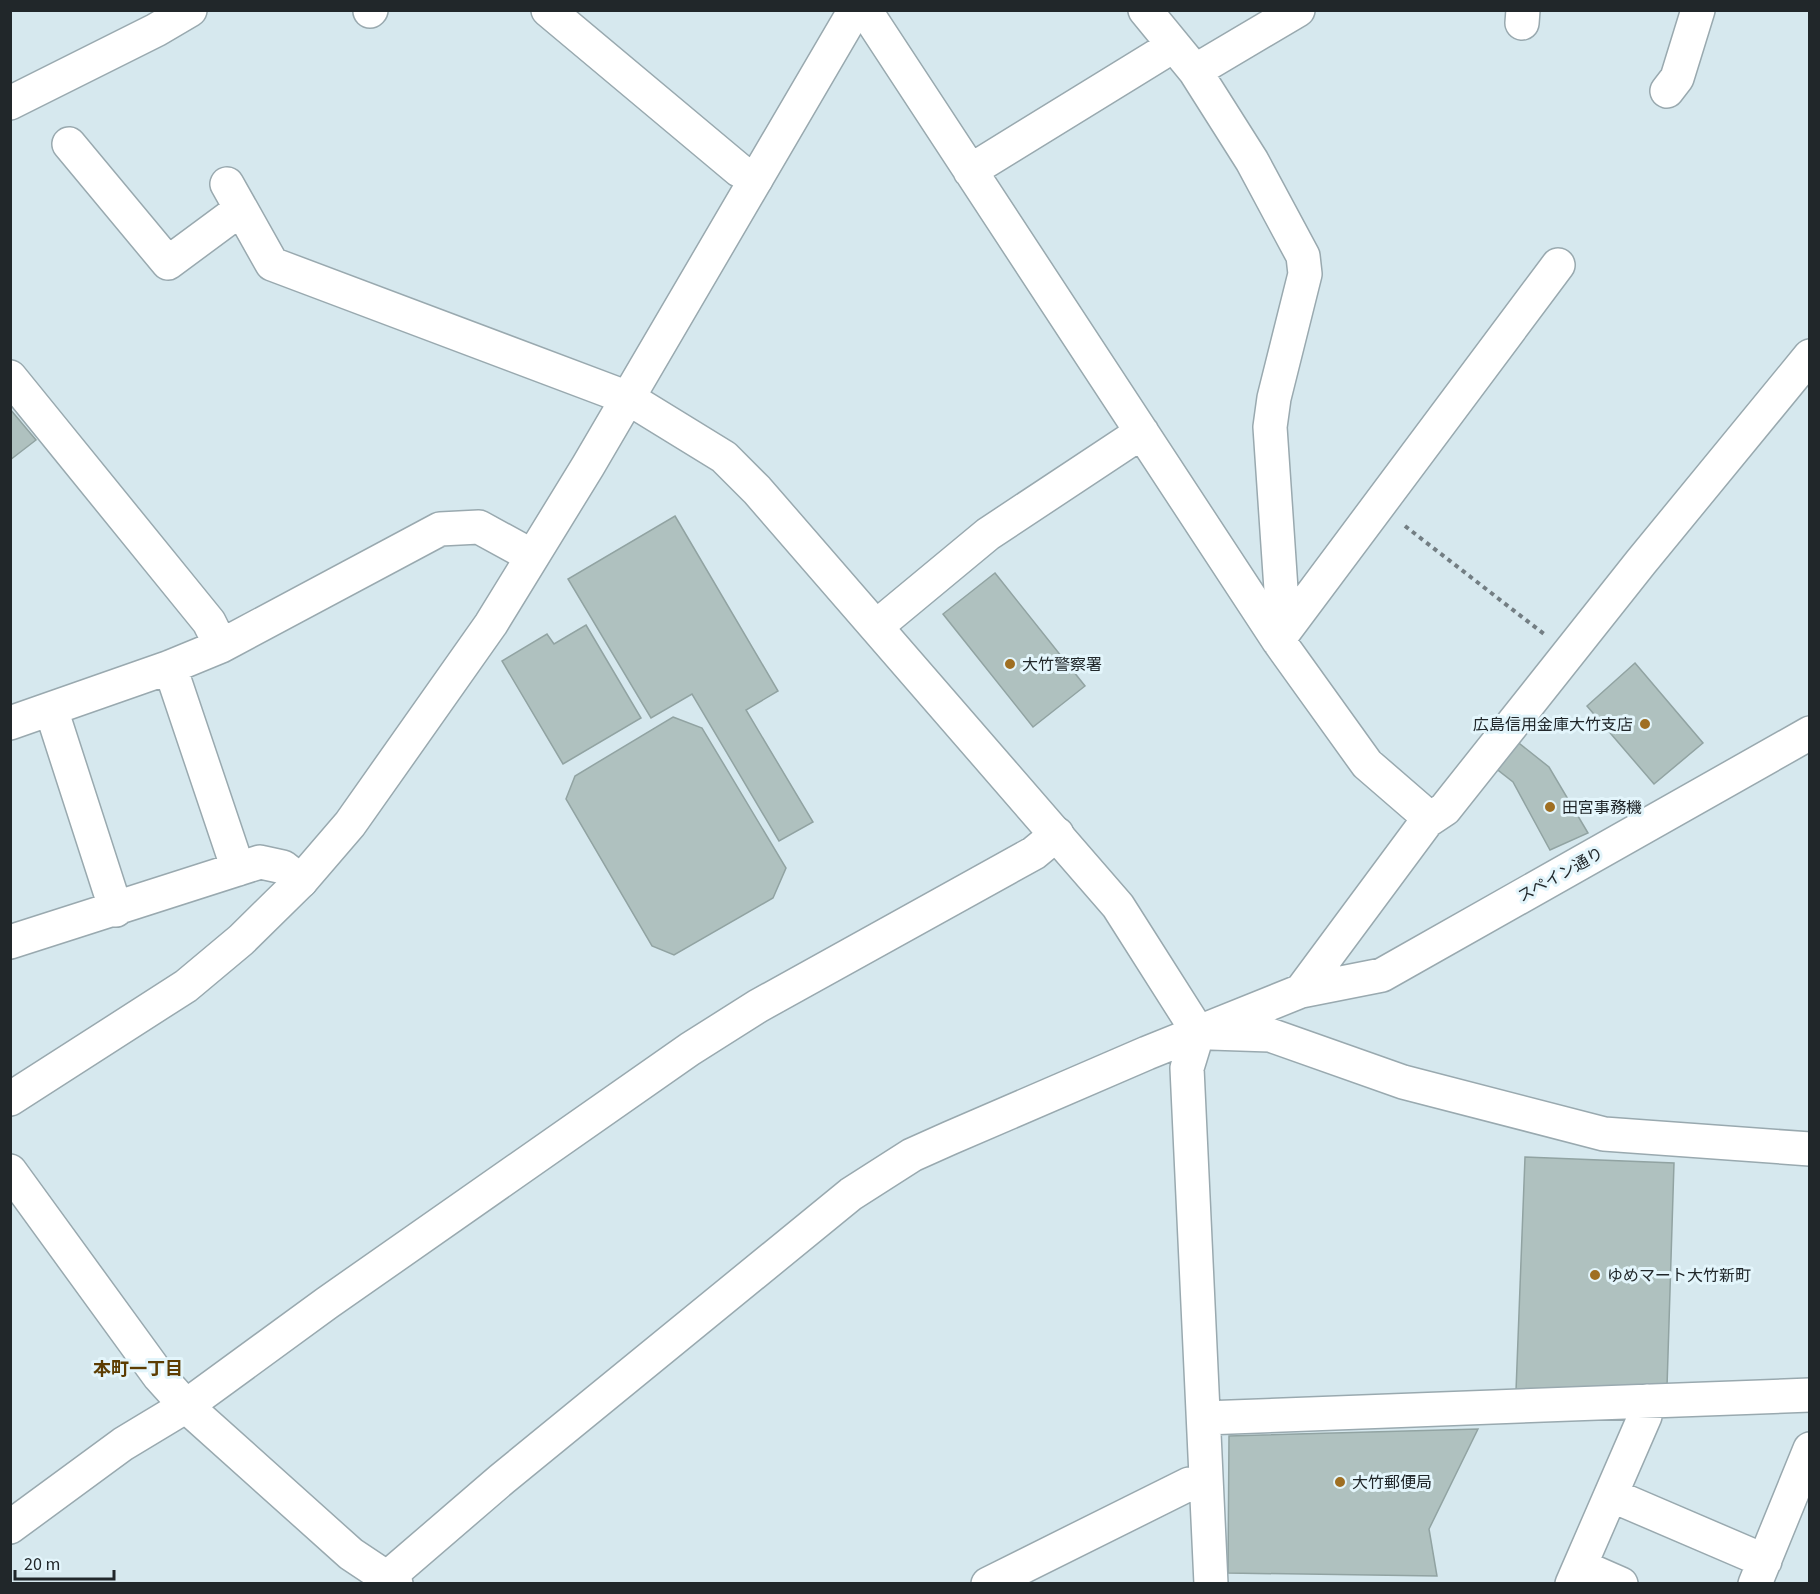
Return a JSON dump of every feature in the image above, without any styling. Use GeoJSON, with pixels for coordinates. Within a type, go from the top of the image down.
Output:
{"type":"FeatureCollection","features":[{"type":"Feature","properties":{"kind":"street"},"geometry":{"type":"LineString","coordinates":[[10,103],[156,30],[190,10]]}},
{"type":"Feature","properties":{"kind":"street"},"geometry":{"type":"LineString","coordinates":[[548,10],[739,170],[756,179]]}},
{"type":"Feature","properties":{"kind":"street"},"geometry":{"type":"LineString","coordinates":[[10,1099],[186,986],[241,940],[301,880],[350,824],[397,761],[491,624],[628,398],[855,10]]}},
{"type":"Feature","properties":{"kind":"street"},"geometry":{"type":"LineString","coordinates":[[865,10],[1278,640],[1367,764],[1419,809],[1427,821]]}},
{"type":"Feature","properties":{"kind":"street"},"geometry":{"type":"LineString","coordinates":[[1145,10],[1195,71],[1252,161],[1302,256],[1304,265],[1305,274],[1274,398],[1270,427],[1283,619],[1278,640]]}},
{"type":"Feature","properties":{"kind":"street"},"geometry":{"type":"LineString","coordinates":[[1195,71],[1298,10]]}},
{"type":"Feature","properties":{"kind":"street"},"geometry":{"type":"LineString","coordinates":[[1667,90],[1677,78],[1698,10]]}},
{"type":"Feature","properties":{"kind":"street"},"geometry":{"type":"LineString","coordinates":[[970,171],[1173,46]]}},
{"type":"Feature","properties":{"kind":"street"},"geometry":{"type":"LineString","coordinates":[[69,144],[168,263],[234,197],[272,264],[628,398],[724,457],[758,490],[1118,906],[1198,1032],[1187,1068],[1211,1584]]}},
{"type":"Feature","properties":{"kind":"street"},"geometry":{"type":"LineString","coordinates":[[1278,640],[1558,265]]}},
{"type":"Feature","properties":{"kind":"street"},"geometry":{"type":"LineString","coordinates":[[1301,991],[1427,821],[1445,808],[1809,356]]}},
{"type":"Feature","properties":{"kind":"street"},"geometry":{"type":"LineString","coordinates":[[10,377],[209,622],[221,645]]}},
{"type":"Feature","properties":{"kind":"street"},"geometry":{"type":"LineString","coordinates":[[877,626],[988,534],[1142,432]]}},
{"type":"Feature","properties":{"kind":"street"},"geometry":{"type":"LineString","coordinates":[[10,723],[170,667],[221,645],[440,529],[479,527],[532,556]]}},
{"type":"Feature","properties":{"kind":"street"},"geometry":{"type":"LineString","coordinates":[[170,667],[238,869]]}},
{"type":"Feature","properties":{"kind":"street"},"geometry":{"type":"LineString","coordinates":[[51,710],[116,910]]}},
{"type":"Feature","properties":{"kind":"street","name":"スペイン通り"},"geometry":{"type":"LineString","coordinates":[[387,1582],[512,1471],[851,1194],[931,1147],[1198,1032],[1301,991],[1382,975],[1809,733]]}},
{"type":"Feature","properties":{"kind":"street"},"geometry":{"type":"LineString","coordinates":[[10,1527],[123,1444],[186,1406],[327,1303],[690,1049],[758,1006],[1034,853],[1057,834]]}},
{"type":"Feature","properties":{"kind":"street"},"geometry":{"type":"LineString","coordinates":[[10,942],[116,910],[260,862],[283,867],[301,880]]}},
{"type":"Feature","properties":{"kind":"street"},"geometry":{"type":"LineString","coordinates":[[1198,1032],[1269,1035],[1403,1082],[1604,1134],[1809,1149]]}},
{"type":"Feature","properties":{"kind":"street"},"geometry":{"type":"LineString","coordinates":[[10,1171],[159,1376],[186,1406],[351,1554],[387,1582]]}},
{"type":"Feature","properties":{"kind":"street"},"geometry":{"type":"LineString","coordinates":[[1204,1418],[1809,1395]]}},
{"type":"Feature","properties":{"kind":"street"},"geometry":{"type":"LineString","coordinates":[[1621,1584],[1576,1575],[1646,1416],[1647,1401]]}},
{"type":"Feature","properties":{"kind":"street"},"geometry":{"type":"LineString","coordinates":[[1611,1495],[1760,1572],[1809,1449]]}},
{"type":"Feature","properties":{"kind":"street"},"geometry":{"type":"LineString","coordinates":[[988,1584],[1189,1484],[1205,1482]]}},
{"type":"Feature","properties":{"kind":"path"},"geometry":{"type":"LineString","coordinates":[[1378,505],[1568,653]]}},
{"type":"Feature","properties":{"kind":"building"},"geometry":{"type":"Polygon","coordinates":[[[10,409],[36,440],[10,460],[10,409]]]}},
{"type":"Feature","properties":{"kind":"building"},"geometry":{"type":"Polygon","coordinates":[[[675,516],[778,691],[746,710],[813,822],[779,841],[692,694],[651,718],[568,579],[675,516]]]}},
{"type":"Feature","properties":{"kind":"building"},"geometry":{"type":"Polygon","coordinates":[[[995,573],[1085,686],[1033,727],[943,614],[995,573]]]}},
{"type":"Feature","properties":{"kind":"building"},"geometry":{"type":"Polygon","coordinates":[[[586,625],[641,718],[563,764],[502,661],[547,634],[554,644],[586,625]]]}},
{"type":"Feature","properties":{"kind":"building","name":"広島信用金庫大竹支店"},"geometry":{"type":"Polygon","coordinates":[[[1635,663],[1703,743],[1654,784],[1587,706],[1635,663]]]}},
{"type":"Feature","properties":{"kind":"building"},"geometry":{"type":"Polygon","coordinates":[[[673,717],[702,728],[786,868],[773,898],[674,955],[652,946],[566,799],[575,776],[673,717]]]}},
{"type":"Feature","properties":{"kind":"building","name":"田宮事務機"},"geometry":{"type":"Polygon","coordinates":[[[1510,736],[1549,767],[1588,833],[1550,850],[1513,782],[1489,763],[1510,736]]]}},
{"type":"Feature","properties":{"kind":"building","name":"ゆめマート大竹新町"},"geometry":{"type":"Polygon","coordinates":[[[1525,1157],[1674,1163],[1667,1387],[1516,1391],[1525,1157]]]}},
{"type":"Feature","properties":{"kind":"building","name":"大竹郵便局"},"geometry":{"type":"Polygon","coordinates":[[[1478,1429],[1429,1529],[1437,1576],[1228,1573],[1229,1436],[1478,1429]]]}},
{"type":"Feature","properties":{"kind":"place","name":"大竹警察署"},"geometry":{"type":"Point","coordinates":[1010,664]}},
{"type":"Feature","properties":{"kind":"place","name":"広島信用金庫大竹支店"},"geometry":{"type":"Point","coordinates":[1645,724]}},
{"type":"Feature","properties":{"kind":"place","name":"田宮事務機"},"geometry":{"type":"Point","coordinates":[1550,807]}},
{"type":"Feature","properties":{"kind":"place","name":"ゆめマート大竹新町"},"geometry":{"type":"Point","coordinates":[1595,1275]}},
{"type":"Feature","properties":{"kind":"place","name":"大竹郵便局"},"geometry":{"type":"Point","coordinates":[1340,1482]}},
{"type":"Feature","properties":{"kind":"district","name":"本町一丁目"},"geometry":{"type":"Point","coordinates":[138,1369]}}]}
